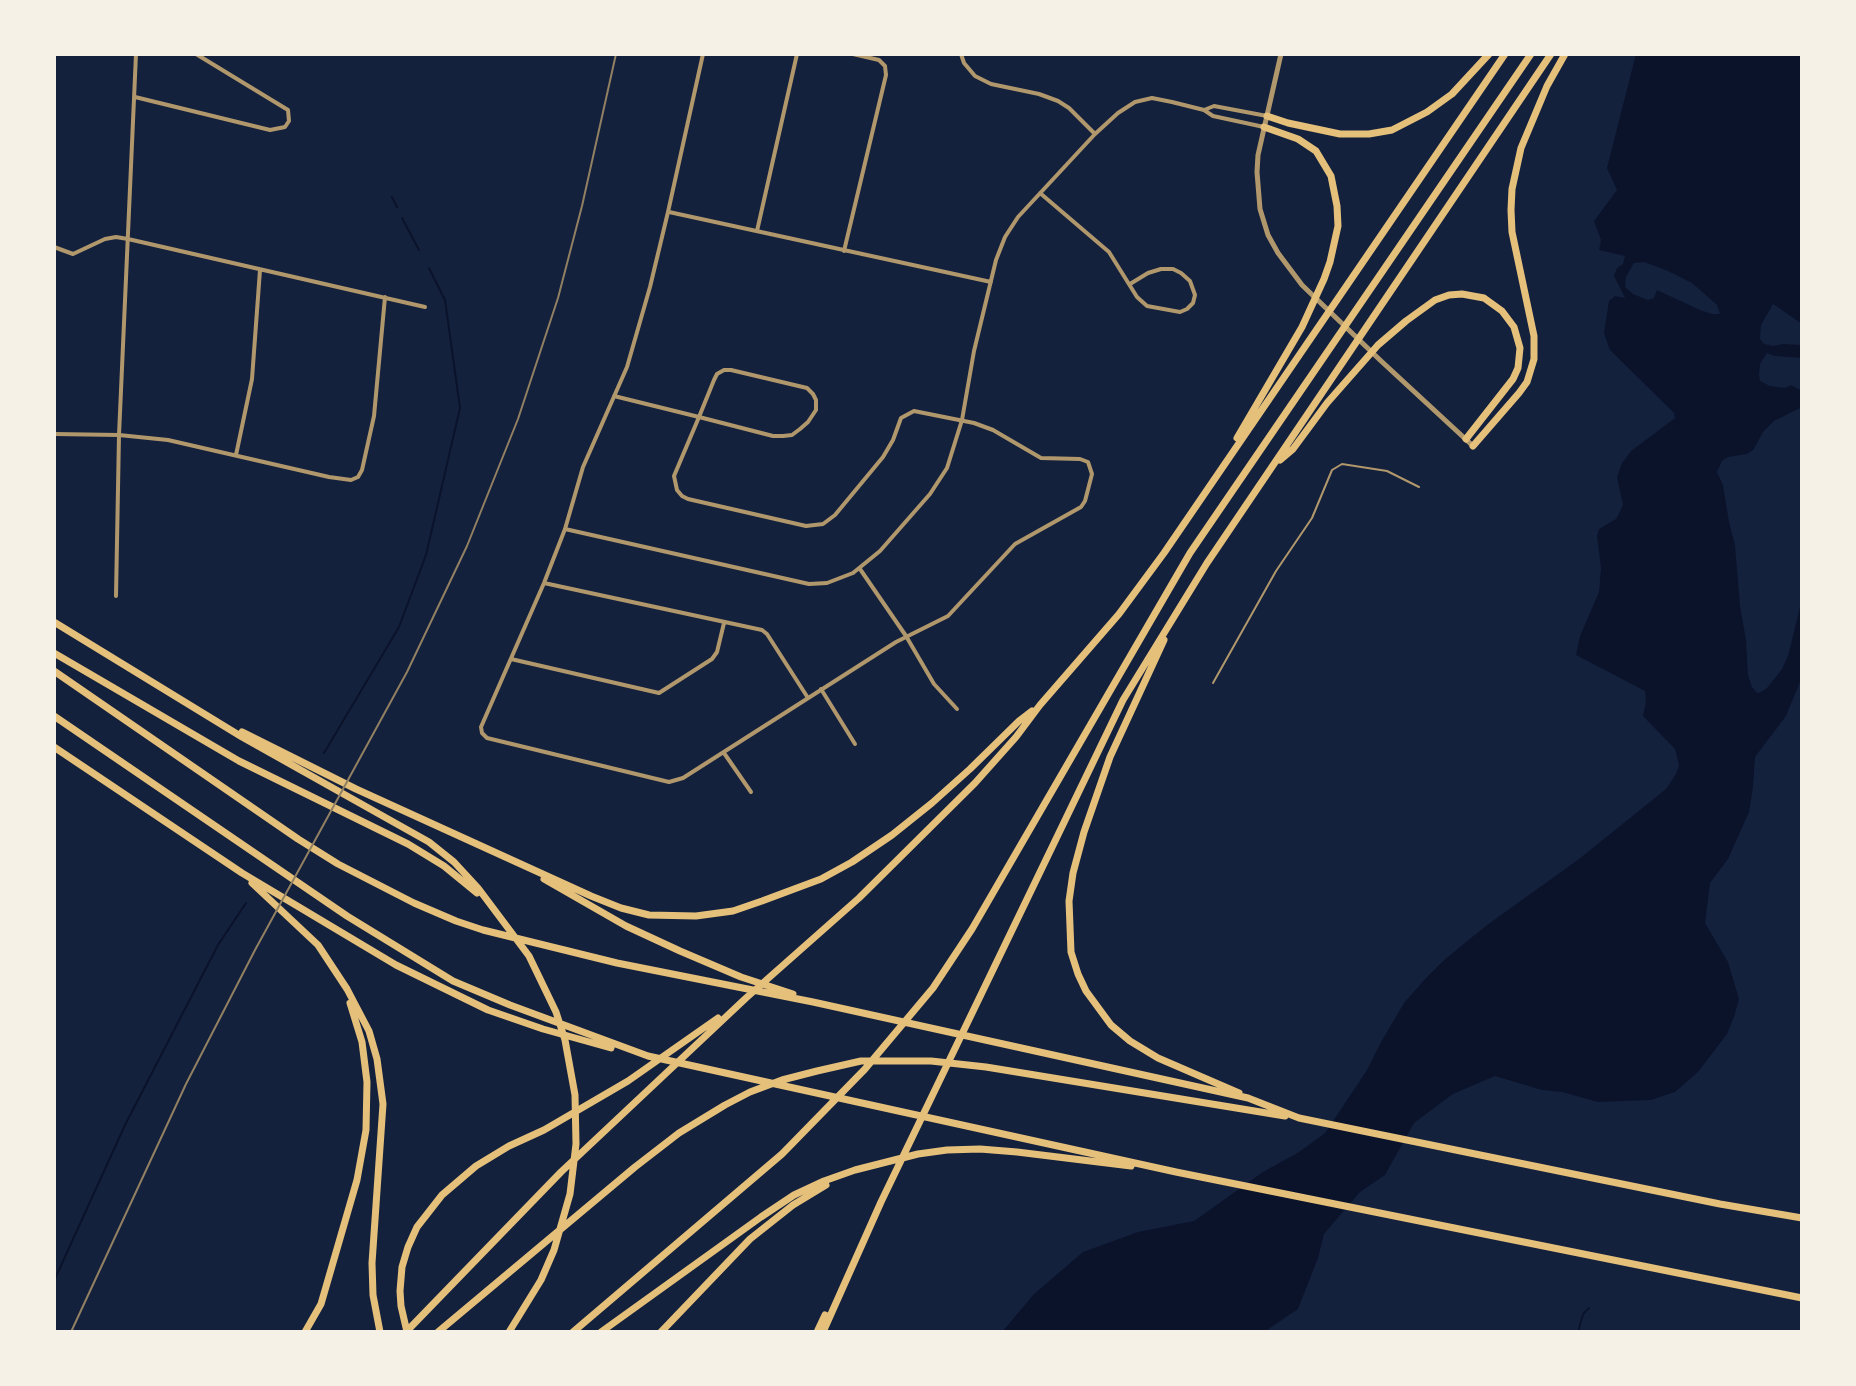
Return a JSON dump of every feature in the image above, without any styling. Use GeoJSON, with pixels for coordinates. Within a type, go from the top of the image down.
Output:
{"type":"FeatureCollection","features":[{"type":"Feature","properties":{"kind":"highway"},"geometry":{"type":"LineString","coordinates":[[1267,116],[1340,134],[1392,130],[1418,118],[1452,94],[1489,54]]}},
{"type":"Feature","properties":{"kind":"highway"},"geometry":{"type":"LineString","coordinates":[[746,998],[628,1081],[544,1130],[509,1146],[460,1178],[442,1195],[417,1227],[405,1257],[400,1291],[406,1332],[561,1172],[746,998],[859,898],[934,825],[1016,737],[1119,614],[1164,553],[1505,54]]}},
{"type":"Feature","properties":{"kind":"highway"},"geometry":{"type":"LineString","coordinates":[[573,1332],[782,1154],[873,1060],[933,988],[972,929],[1190,553],[1531,54]]}},
{"type":"Feature","properties":{"kind":"highway"},"geometry":{"type":"LineString","coordinates":[[820,1332],[976,1001],[1123,700],[1207,563],[1551,54]]}},
{"type":"Feature","properties":{"kind":"highway"},"geometry":{"type":"LineString","coordinates":[[1473,446],[1527,382],[1534,359],[1534,336],[1512,232],[1512,189],[1521,148],[1547,86],[1565,54]]}},
{"type":"Feature","properties":{"kind":"highway"},"geometry":{"type":"LineString","coordinates":[[1220,471],[1302,327],[1330,262],[1338,226],[1331,176],[1316,151],[1298,139],[1264,127]]}},
{"type":"Feature","properties":{"kind":"highway"},"geometry":{"type":"LineString","coordinates":[[1270,470],[1293,449],[1378,345],[1435,300],[1462,294],[1484,298],[1502,311],[1514,327],[1520,348],[1520,359],[1513,379],[1466,439]]}},
{"type":"Feature","properties":{"kind":"highway"},"geometry":{"type":"LineString","coordinates":[[54,622],[194,708],[429,842],[454,862],[478,888],[529,956],[556,1012],[571,1066],[576,1144],[567,1206],[554,1250],[541,1280],[509,1332]]}},
{"type":"Feature","properties":{"kind":"highway"},"geometry":{"type":"LineString","coordinates":[[1172,622],[1110,757],[1084,832],[1069,901],[1071,952],[1086,991],[1111,1025],[1130,1041],[1158,1058],[1299,1118]]}},
{"type":"Feature","properties":{"kind":"highway"},"geometry":{"type":"LineString","coordinates":[[54,653],[239,761],[408,844],[475,891],[498,915]]}},
{"type":"Feature","properties":{"kind":"highway"},"geometry":{"type":"LineString","coordinates":[[54,671],[338,864],[414,903],[470,926],[557,949],[1248,1098]]}},
{"type":"Feature","properties":{"kind":"highway"},"geometry":{"type":"LineString","coordinates":[[194,708],[356,789],[591,896],[649,915],[696,916],[733,911],[798,889],[852,862],[932,803],[1040,705]]}},
{"type":"Feature","properties":{"kind":"highway"},"geometry":{"type":"LineString","coordinates":[[54,716],[347,916],[453,981],[648,1056]]}},
{"type":"Feature","properties":{"kind":"highway"},"geometry":{"type":"LineString","coordinates":[[54,747],[242,873],[396,965],[488,1010],[588,1042],[1176,1172],[1802,1298]]}},
{"type":"Feature","properties":{"kind":"highway"},"geometry":{"type":"LineString","coordinates":[[492,852],[626,926],[741,977],[813,1002]]}},
{"type":"Feature","properties":{"kind":"highway"},"geometry":{"type":"LineString","coordinates":[[242,873],[318,945],[347,989],[369,1031],[377,1059],[383,1104],[372,1263],[375,1314],[380,1332]]}},
{"type":"Feature","properties":{"kind":"highway"},"geometry":{"type":"LineString","coordinates":[[305,1332],[321,1304],[357,1180],[366,1130],[367,1082],[362,1042],[347,989]]}},
{"type":"Feature","properties":{"kind":"highway"},"geometry":{"type":"LineString","coordinates":[[438,1332],[635,1167],[703,1117],[750,1092],[782,1080],[861,1061],[931,1061],[986,1067],[1299,1118],[1802,1218]]}},
{"type":"Feature","properties":{"kind":"highway"},"geometry":{"type":"LineString","coordinates":[[601,1332],[794,1195],[855,1170],[918,1154],[980,1149],[1176,1172]]}},
{"type":"Feature","properties":{"kind":"highway"},"geometry":{"type":"LineString","coordinates":[[661,1332],[766,1224],[855,1170]]}},
{"type":"Feature","properties":{"kind":"street"},"geometry":{"type":"LineString","coordinates":[[116,596],[119,435],[136,54]]}},
{"type":"Feature","properties":{"kind":"street"},"geometry":{"type":"LineString","coordinates":[[135,97],[270,130],[285,127],[289,121],[288,110],[196,54]]}},
{"type":"Feature","properties":{"kind":"street"},"geometry":{"type":"LineString","coordinates":[[614,396],[699,417],[773,436],[783,436],[792,435],[808,422],[816,410],[816,400],[807,388],[731,370],[717,374],[714,380],[699,417],[674,476],[674,483],[682,496],[688,499],[806,526],[823,524],[835,515],[883,457],[901,418],[914,411],[962,420],[993,430],[1041,458],[1088,462],[1092,474],[1085,501],[1081,507],[1015,544],[953,612],[941,621],[906,636],[683,778],[669,782],[487,738],[482,733],[481,727],[565,529],[583,467],[614,396],[627,367],[650,287],[703,54]]}},
{"type":"Feature","properties":{"kind":"street"},"geometry":{"type":"LineString","coordinates":[[757,231],[797,54]]}},
{"type":"Feature","properties":{"kind":"street"},"geometry":{"type":"LineString","coordinates":[[844,251],[886,75],[885,66],[879,60],[853,54]]}},
{"type":"Feature","properties":{"kind":"street"},"geometry":{"type":"LineString","coordinates":[[961,54],[975,76],[991,84],[1058,101],[1095,134]]}},
{"type":"Feature","properties":{"kind":"street"},"geometry":{"type":"LineString","coordinates":[[1281,54],[1258,155],[1260,209],[1268,235],[1302,285],[1473,446]]}},
{"type":"Feature","properties":{"kind":"street"},"geometry":{"type":"LineString","coordinates":[[565,529],[809,584],[842,579],[860,569],[880,551],[940,481],[953,454],[991,282],[1005,237],[1018,217],[1095,134],[1135,102],[1152,98],[1264,127]]}},
{"type":"Feature","properties":{"kind":"street"},"geometry":{"type":"LineString","coordinates":[[1204,110],[1214,106],[1267,116]]}},
{"type":"Feature","properties":{"kind":"street"},"geometry":{"type":"LineString","coordinates":[[1040,193],[1109,252],[1137,297],[1147,306],[1180,312],[1193,303],[1195,295],[1190,281],[1173,269],[1148,273],[1130,284]]}},
{"type":"Feature","properties":{"kind":"street"},"geometry":{"type":"LineString","coordinates":[[668,212],[991,282]]}},
{"type":"Feature","properties":{"kind":"street"},"geometry":{"type":"LineString","coordinates":[[54,247],[73,254],[116,237],[425,307]]}},
{"type":"Feature","properties":{"kind":"street"},"geometry":{"type":"LineString","coordinates":[[236,455],[252,379],[260,270]]}},
{"type":"Feature","properties":{"kind":"street"},"geometry":{"type":"LineString","coordinates":[[54,434],[119,435],[168,440],[351,480],[358,477],[362,470],[374,416],[385,297]]}},
{"type":"Feature","properties":{"kind":"street"},"geometry":{"type":"LineString","coordinates":[[860,569],[906,636],[934,684],[957,709]]}},
{"type":"Feature","properties":{"kind":"street"},"geometry":{"type":"LineString","coordinates":[[544,583],[762,630],[808,698]]}},
{"type":"Feature","properties":{"kind":"street"},"geometry":{"type":"LineString","coordinates":[[511,659],[659,693],[712,659],[717,652],[724,622]]}},
{"type":"Feature","properties":{"kind":"street"},"geometry":{"type":"LineString","coordinates":[[821,689],[855,744]]}},
{"type":"Feature","properties":{"kind":"street"},"geometry":{"type":"LineString","coordinates":[[724,753],[751,792]]}},
{"type":"Feature","properties":{"kind":"lane"},"geometry":{"type":"LineString","coordinates":[[1213,683],[1285,557],[1312,518],[1327,477],[1336,466],[1342,464],[1387,471],[1419,487]]}},
{"type":"Feature","properties":{"kind":"water"},"geometry":{"type":"Polygon","coordinates":[[[1636,54],[1802,54],[1802,324],[1773,304],[1761,325],[1760,339],[1764,344],[1774,346],[1802,345],[1802,358],[1767,353],[1760,364],[1759,375],[1760,381],[1770,386],[1785,388],[1791,385],[1802,391],[1802,407],[1774,421],[1763,432],[1754,449],[1747,454],[1728,457],[1722,461],[1717,472],[1723,485],[1735,545],[1748,675],[1756,692],[1767,688],[1782,669],[1802,599],[1802,677],[1786,716],[1755,757],[1749,812],[1728,859],[1710,883],[1705,923],[1728,962],[1739,999],[1727,1034],[1698,1072],[1675,1092],[1651,1100],[1598,1102],[1495,1076],[1453,1094],[1414,1123],[1385,1175],[1360,1192],[1324,1234],[1298,1309],[1264,1332],[1002,1332],[1034,1294],[1083,1252],[1138,1232],[1194,1221],[1325,1133],[1367,1070],[1404,1003],[1426,978],[1487,925],[1579,859],[1666,789],[1676,774],[1679,765],[1675,749],[1643,716],[1645,691],[1576,655],[1580,636],[1599,592],[1599,529],[1616,519],[1623,505],[1617,477],[1622,463],[1631,451],[1675,418],[1674,413],[1610,350],[1604,333],[1609,301],[1615,296],[1625,298],[1614,276],[1625,256],[1599,250],[1601,240],[1594,221],[1617,190],[1607,168],[1636,54]],[[1644,262],[1634,263],[1626,277],[1625,287],[1648,300],[1654,298],[1657,290],[1700,310],[1720,314],[1717,305],[1692,283],[1644,262]]]}},
{"type":"Feature","properties":{"kind":"waterway"},"geometry":{"type":"LineString","coordinates":[[392,197],[397,207]]}},
{"type":"Feature","properties":{"kind":"waterway"},"geometry":{"type":"LineString","coordinates":[[402,218],[419,250]]}},
{"type":"Feature","properties":{"kind":"waterway"},"geometry":{"type":"LineString","coordinates":[[324,753],[399,627],[426,555],[460,408],[445,300],[429,268]]}},
{"type":"Feature","properties":{"kind":"waterway"},"geometry":{"type":"LineString","coordinates":[[54,1281],[125,1125],[218,945],[246,903]]}},
{"type":"Feature","properties":{"kind":"waterway"},"geometry":{"type":"LineString","coordinates":[[1578,1332],[1583,1314],[1589,1308]]}},
{"type":"Feature","properties":{"kind":"railway"},"geometry":{"type":"LineString","coordinates":[[71,1332],[186,1084],[255,950],[407,672],[467,546],[518,419],[558,298],[616,54]]}}]}
